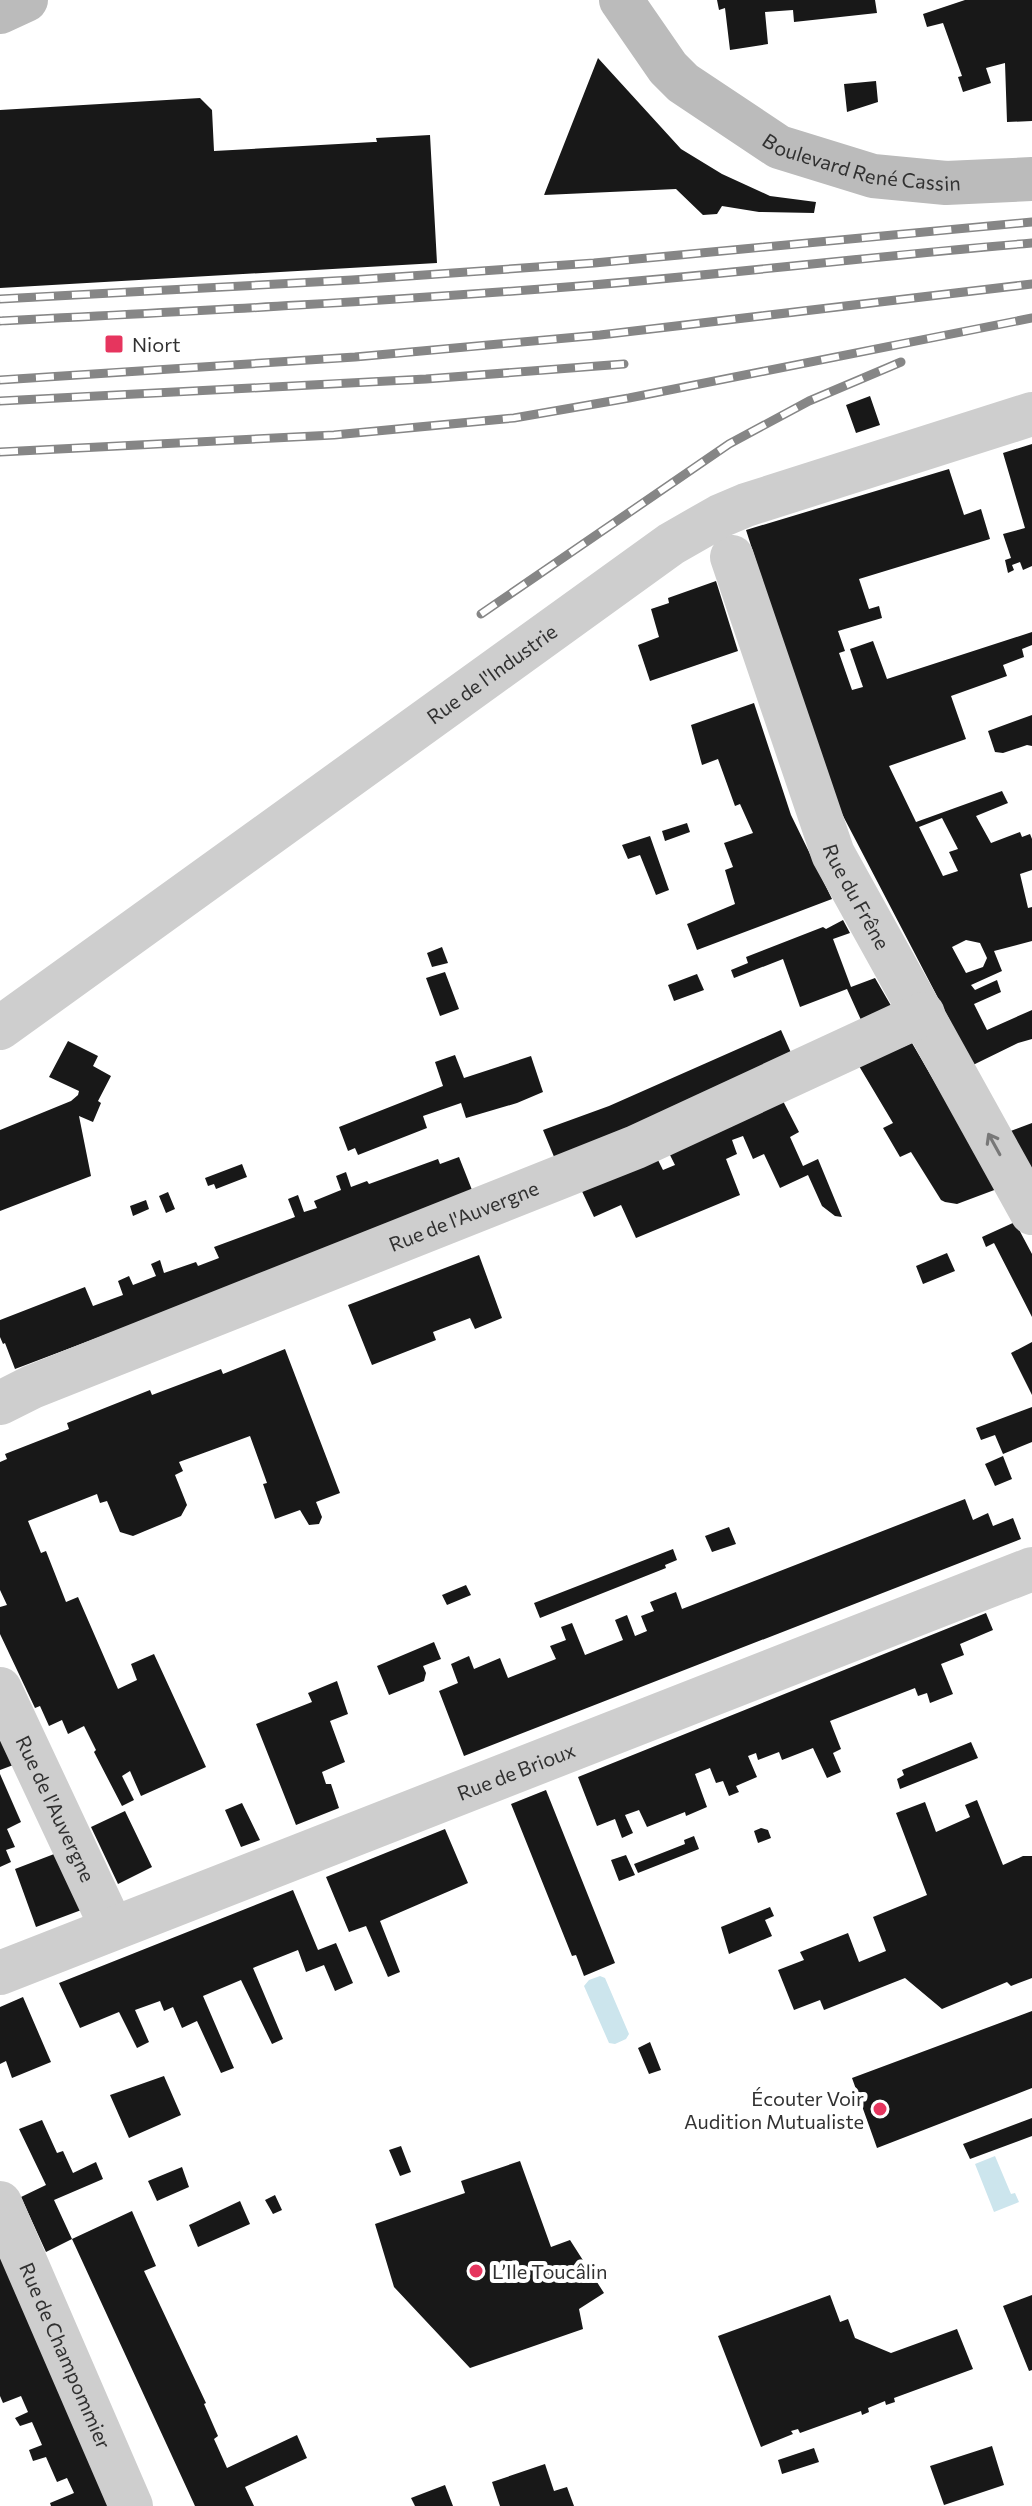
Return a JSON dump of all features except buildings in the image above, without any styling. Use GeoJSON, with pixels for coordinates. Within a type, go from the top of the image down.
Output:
{"type":"FeatureCollection","features":[{"type":"Feature","properties":{"kind":"main road"},"geometry":{"type":"LineString","coordinates":[[0,12],[26,0]]}},
{"type":"Feature","properties":{"kind":"main road","name":"Boulevard René Cassin"},"geometry":{"type":"LineString","coordinates":[[621,0],[668,68],[683,83],[779,147],[873,176],[946,183],[1032,179]]}},
{"type":"Feature","properties":{"kind":"main road","name":"Boulevard René Cassin"},"geometry":{"type":"LineString","coordinates":[[651,0],[705,96]]}},
{"type":"Feature","properties":{"kind":"street","name":"Rue de l'Industrie"},"geometry":{"type":"LineString","coordinates":[[0,1028],[671,544],[699,527],[746,505],[1032,414]]}},
{"type":"Feature","properties":{"kind":"street","name":"Rue du Frêne"},"geometry":{"type":"LineString","coordinates":[[732,557],[833,854],[1032,1213]]}},
{"type":"Feature","properties":{"kind":"street","name":"Rue de l'Auvergne"},"geometry":{"type":"LineString","coordinates":[[0,1403],[32,1387],[636,1147],[923,1014]]}},
{"type":"Feature","properties":{"kind":"street","name":"Rue de Brioux"},"geometry":{"type":"LineString","coordinates":[[0,1973],[1032,1569]]}},
{"type":"Feature","properties":{"kind":"street","name":"Rue de l'Auvergne"},"geometry":{"type":"LineString","coordinates":[[0,1689],[112,1928]]}},
{"type":"Feature","properties":{"kind":"street","name":"Rue de Champommier"},"geometry":{"type":"LineString","coordinates":[[0,2203],[131,2506]]}},
{"type":"Feature","properties":{"kind":"water"},"geometry":{"type":"Polygon","coordinates":[[[600,1976],[605,1978],[629,2034],[615,2044],[609,2043],[584,1986],[589,1980],[600,1976]]]}},
{"type":"Feature","properties":{"kind":"water"},"geometry":{"type":"Polygon","coordinates":[[[995,2156],[1011,2194],[1015,2193],[1019,2202],[994,2212],[975,2164],[995,2156]]]}},
{"type":"Feature","properties":{"kind":"railway"},"geometry":{"type":"LineString","coordinates":[[0,299],[594,263],[1032,222]]}},
{"type":"Feature","properties":{"kind":"railway"},"geometry":{"type":"LineString","coordinates":[[0,321],[518,291],[1032,243]]}},
{"type":"Feature","properties":{"kind":"railway"},"geometry":{"type":"LineString","coordinates":[[0,380],[355,357],[600,335],[1032,284]]}},
{"type":"Feature","properties":{"kind":"railway"},"geometry":{"type":"LineString","coordinates":[[0,452],[334,435],[514,418],[1032,318]]}},
{"type":"Feature","properties":{"kind":"railway"},"geometry":{"type":"LineString","coordinates":[[481,614],[729,444],[809,401],[901,362]]}},
{"type":"Feature","properties":{"kind":"railway"},"geometry":{"type":"LineString","coordinates":[[0,401],[426,379],[624,364]]}},
{"type":"Feature","properties":{"kind":"place","name":"Niort"},"geometry":{"type":"Point","coordinates":[114,344]}},
{"type":"Feature","properties":{"kind":"place","name":"Écouter Voir Audition Mutualiste"},"geometry":{"type":"Point","coordinates":[880,2109]}},
{"type":"Feature","properties":{"kind":"place","name":"L’Ile Toucâlin"},"geometry":{"type":"Point","coordinates":[476,2271]}}]}
